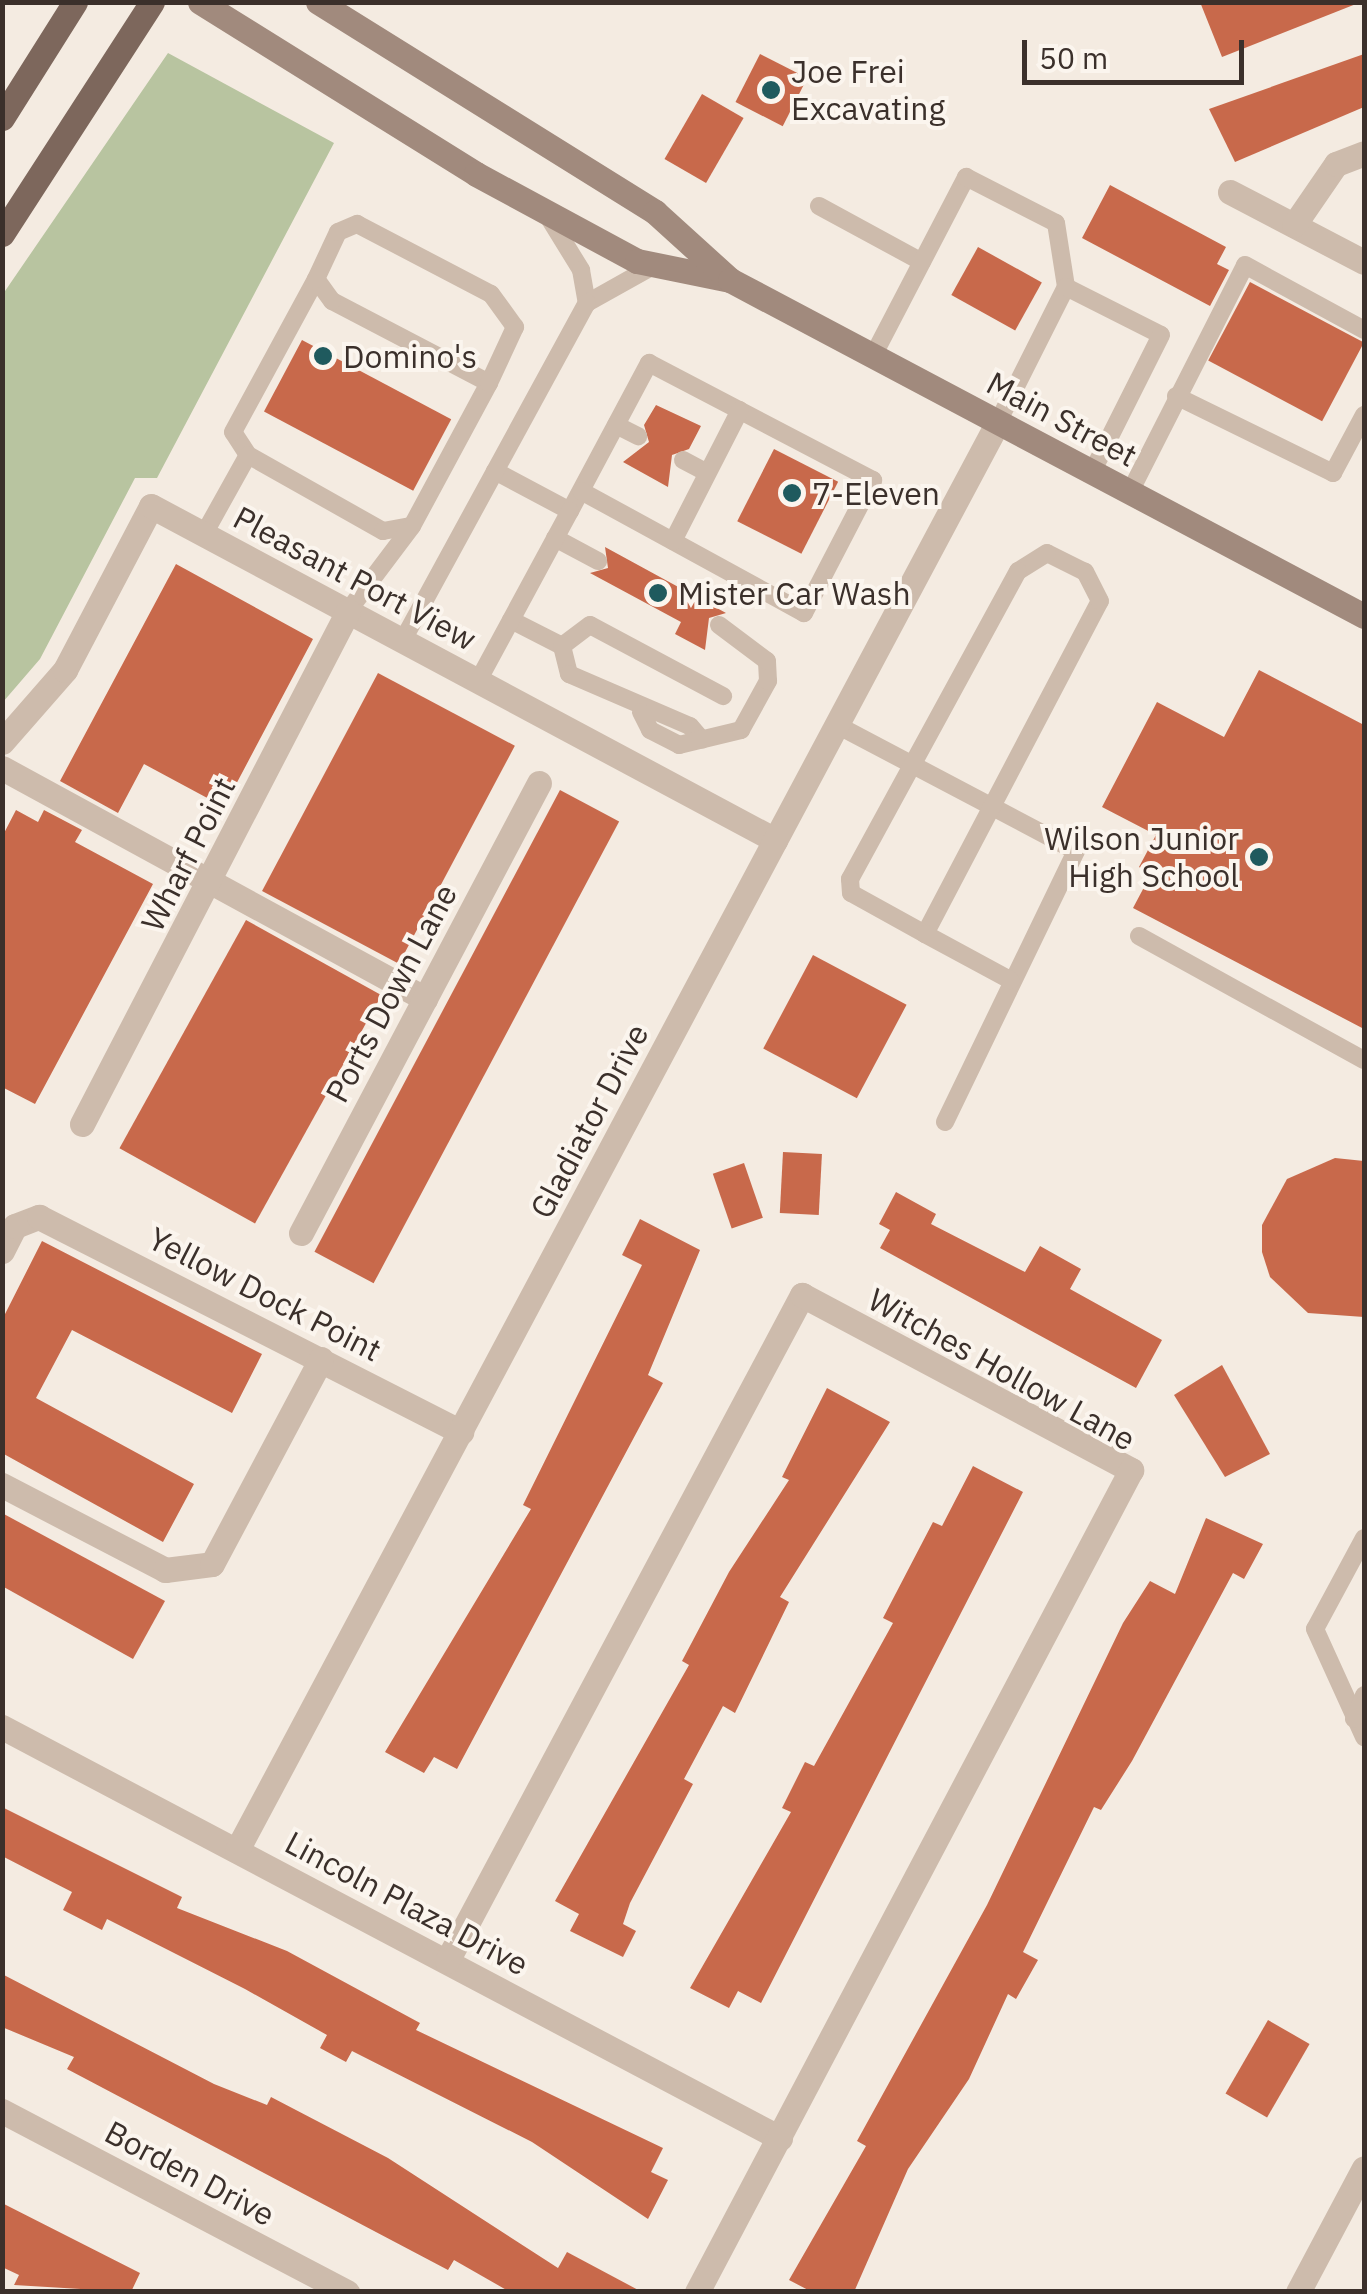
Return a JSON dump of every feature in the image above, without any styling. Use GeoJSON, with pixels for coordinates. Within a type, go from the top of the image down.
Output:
{"type":"FeatureCollection","features":[{"type":"Feature","properties":{"kind":"main road"},"geometry":{"type":"LineString","coordinates":[[2,118],[75,2]]}},
{"type":"Feature","properties":{"kind":"main road"},"geometry":{"type":"LineString","coordinates":[[2,234],[152,2]]}},
{"type":"Feature","properties":{"kind":"main road","name":"Main Street"},"geometry":{"type":"LineString","coordinates":[[200,2],[546,212],[654,266],[730,280]]}},
{"type":"Feature","properties":{"kind":"main road","name":"Main Street"},"geometry":{"type":"LineString","coordinates":[[318,2],[654,212],[730,280],[1364,616]]}},
{"type":"Feature","properties":{"kind":"street"},"geometry":{"type":"LineString","coordinates":[[1294,225],[1336,164],[1364,153]]}},
{"type":"Feature","properties":{"kind":"street"},"geometry":{"type":"LineString","coordinates":[[1230,192],[1364,262]]}},
{"type":"Feature","properties":{"kind":"street","name":"Gladiator Drive"},"geometry":{"type":"LineString","coordinates":[[238,1850],[998,422]]}},
{"type":"Feature","properties":{"kind":"street","name":"Pleasant Port View"},"geometry":{"type":"LineString","coordinates":[[2,742],[65,670],[151,506],[775,840]]}},
{"type":"Feature","properties":{"kind":"street","name":"Wharf Point"},"geometry":{"type":"LineString","coordinates":[[82,1124],[211,882],[348,611]]}},
{"type":"Feature","properties":{"kind":"street"},"geometry":{"type":"LineString","coordinates":[[2,768],[425,998]]}},
{"type":"Feature","properties":{"kind":"street","name":"Ports Down Lane"},"geometry":{"type":"LineString","coordinates":[[301,1232],[539,783]]}},
{"type":"Feature","properties":{"kind":"street","name":"Yellow Dock Point"},"geometry":{"type":"LineString","coordinates":[[2,1251],[14,1226],[39,1216],[461,1432]]}},
{"type":"Feature","properties":{"kind":"street","name":"Witches Hollow Lane"},"geometry":{"type":"LineString","coordinates":[[447,1961],[802,1296],[1131,1470],[698,2292]]}},
{"type":"Feature","properties":{"kind":"street"},"geometry":{"type":"LineString","coordinates":[[2,1485],[165,1570],[212,1564],[321,1359]]}},
{"type":"Feature","properties":{"kind":"street","name":"Lincoln Plaza Drive"},"geometry":{"type":"LineString","coordinates":[[2,1728],[780,2138]]}},
{"type":"Feature","properties":{"kind":"street","name":"Borden Drive"},"geometry":{"type":"LineString","coordinates":[[2,2111],[347,2292]]}},
{"type":"Feature","properties":{"kind":"street"},"geometry":{"type":"LineString","coordinates":[[1298,2292],[1364,2168]]}},
{"type":"Feature","properties":{"kind":"lane"},"geometry":{"type":"LineString","coordinates":[[874,356],[966,177],[1056,223],[1066,287],[998,422]]}},
{"type":"Feature","properties":{"kind":"lane"},"geometry":{"type":"LineString","coordinates":[[819,206],[922,262]]}},
{"type":"Feature","properties":{"kind":"lane"},"geometry":{"type":"LineString","coordinates":[[546,212],[581,270],[587,303]]}},
{"type":"Feature","properties":{"kind":"lane"},"geometry":{"type":"LineString","coordinates":[[348,611],[412,526],[515,326],[491,294],[357,224],[338,232],[233,432],[248,455],[383,531],[412,526]]}},
{"type":"Feature","properties":{"kind":"lane"},"geometry":{"type":"LineString","coordinates":[[1130,492],[1245,264],[1364,330]]}},
{"type":"Feature","properties":{"kind":"lane"},"geometry":{"type":"LineString","coordinates":[[403,640],[587,303],[654,266]]}},
{"type":"Feature","properties":{"kind":"lane"},"geometry":{"type":"LineString","coordinates":[[316,278],[332,301],[489,383]]}},
{"type":"Feature","properties":{"kind":"lane"},"geometry":{"type":"LineString","coordinates":[[1066,287],[1161,335],[1092,472]]}},
{"type":"Feature","properties":{"kind":"lane"},"geometry":{"type":"LineString","coordinates":[[478,681],[649,362],[873,480],[804,612],[580,491]]}},
{"type":"Feature","properties":{"kind":"lane"},"geometry":{"type":"LineString","coordinates":[[1176,396],[1332,473],[1364,415]]}},
{"type":"Feature","properties":{"kind":"lane"},"geometry":{"type":"LineString","coordinates":[[673,541],[740,410]]}},
{"type":"Feature","properties":{"kind":"lane"},"geometry":{"type":"LineString","coordinates":[[616,425],[638,436]]}},
{"type":"Feature","properties":{"kind":"lane"},"geometry":{"type":"LineString","coordinates":[[204,534],[248,455]]}},
{"type":"Feature","properties":{"kind":"lane"},"geometry":{"type":"LineString","coordinates":[[683,460],[708,474]]}},
{"type":"Feature","properties":{"kind":"lane"},"geometry":{"type":"LineString","coordinates":[[494,471],[570,510]]}},
{"type":"Feature","properties":{"kind":"lane"},"geometry":{"type":"LineString","coordinates":[[555,538],[598,561]]}},
{"type":"Feature","properties":{"kind":"lane"},"geometry":{"type":"LineString","coordinates":[[925,934],[1100,602],[1086,572],[1047,553],[1018,571],[850,893],[925,934],[1010,980]]}},
{"type":"Feature","properties":{"kind":"lane"},"geometry":{"type":"LineString","coordinates":[[511,620],[562,646],[569,674],[641,712],[650,730],[679,745],[740,730],[768,681],[756,645],[718,625]]}},
{"type":"Feature","properties":{"kind":"lane"},"geometry":{"type":"LineString","coordinates":[[562,646],[590,626],[724,696]]}},
{"type":"Feature","properties":{"kind":"lane"},"geometry":{"type":"LineString","coordinates":[[836,725],[1076,851],[1010,980],[945,1122]]}},
{"type":"Feature","properties":{"kind":"lane"},"geometry":{"type":"LineString","coordinates":[[1140,936],[1364,1060]]}},
{"type":"Feature","properties":{"kind":"lane"},"geometry":{"type":"LineString","coordinates":[[1364,1538],[1315,1630],[1364,1738]]}},
{"type":"Feature","properties":{"kind":"lane"},"geometry":{"type":"LineString","coordinates":[[1354,1719],[1364,1695]]}},
{"type":"Feature","properties":{"kind":"green space"},"geometry":{"type":"Polygon","coordinates":[[[168,53],[334,143],[157,478],[135,478],[40,659],[3,702],[3,294],[168,53]]]}},
{"type":"Feature","properties":{"kind":"building"},"geometry":{"type":"Polygon","coordinates":[[[1200,2],[1356,2],[1356,4],[1222,57],[1200,2]]]}},
{"type":"Feature","properties":{"kind":"building","name":"Joe Frei Excavating"},"geometry":{"type":"Polygon","coordinates":[[[760,54],[807,78],[783,126],[735,102],[760,54]]]}},
{"type":"Feature","properties":{"kind":"building"},"geometry":{"type":"Polygon","coordinates":[[[1364,54],[1364,107],[1235,162],[1209,109],[1364,54]]]}},
{"type":"Feature","properties":{"kind":"building"},"geometry":{"type":"Polygon","coordinates":[[[702,94],[744,118],[706,183],[664,159],[702,94]]]}},
{"type":"Feature","properties":{"kind":"building"},"geometry":{"type":"Polygon","coordinates":[[[1110,185],[1226,247],[1217,264],[1229,270],[1210,306],[1082,238],[1110,185]]]}},
{"type":"Feature","properties":{"kind":"building"},"geometry":{"type":"Polygon","coordinates":[[[978,247],[1042,282],[1015,330],[951,295],[978,247]]]}},
{"type":"Feature","properties":{"kind":"building"},"geometry":{"type":"Polygon","coordinates":[[[1250,282],[1364,343],[1322,421],[1208,361],[1250,282]]]}},
{"type":"Feature","properties":{"kind":"building"},"geometry":{"type":"Polygon","coordinates":[[[302,340],[451,419],[413,491],[264,412],[302,340]]]}},
{"type":"Feature","properties":{"kind":"building"},"geometry":{"type":"Polygon","coordinates":[[[656,405],[701,426],[689,449],[672,455],[668,487],[623,462],[649,442],[644,425],[656,405]]]}},
{"type":"Feature","properties":{"kind":"building","name":"7-Eleven"},"geometry":{"type":"Polygon","coordinates":[[[774,449],[838,482],[801,554],[737,521],[774,449]]]}},
{"type":"Feature","properties":{"kind":"building","name":"Mister Car Wash"},"geometry":{"type":"Polygon","coordinates":[[[605,547],[726,613],[709,618],[705,650],[675,634],[681,622],[590,573],[608,568],[605,547]]]}},
{"type":"Feature","properties":{"kind":"building"},"geometry":{"type":"Polygon","coordinates":[[[176,564],[313,639],[224,807],[144,764],[118,813],[60,781],[176,564]]]}},
{"type":"Feature","properties":{"kind":"building"},"geometry":{"type":"Polygon","coordinates":[[[1259,670],[1364,725],[1364,1029],[1133,908],[1151,874],[1139,867],[1156,835],[1102,807],[1157,702],[1224,737],[1259,670]]]}},
{"type":"Feature","properties":{"kind":"building"},"geometry":{"type":"Polygon","coordinates":[[[378,673],[515,746],[399,964],[262,891],[378,673]]]}},
{"type":"Feature","properties":{"kind":"building"},"geometry":{"type":"Polygon","coordinates":[[[560,790],[619,821],[374,1283],[314,1252],[560,790]]]}},
{"type":"Feature","properties":{"kind":"building"},"geometry":{"type":"Polygon","coordinates":[[[16,810],[38,822],[44,810],[82,830],[75,842],[153,884],[35,1104],[2,1087],[2,837],[16,810]]]}},
{"type":"Feature","properties":{"kind":"building"},"geometry":{"type":"Polygon","coordinates":[[[246,920],[382,995],[255,1223],[119,1148],[246,920]]]}},
{"type":"Feature","properties":{"kind":"building"},"geometry":{"type":"Polygon","coordinates":[[[813,955],[907,1005],[857,1098],[763,1049],[813,955]]]}},
{"type":"Feature","properties":{"kind":"building"},"geometry":{"type":"Polygon","coordinates":[[[783,1152],[822,1154],[819,1215],[780,1213],[783,1152]]]}},
{"type":"Feature","properties":{"kind":"building"},"geometry":{"type":"Polygon","coordinates":[[[1335,1158],[1364,1161],[1364,1317],[1308,1313],[1270,1277],[1262,1252],[1262,1225],[1287,1179],[1335,1158]]]}},
{"type":"Feature","properties":{"kind":"building"},"geometry":{"type":"Polygon","coordinates":[[[744,1163],[763,1218],[732,1229],[713,1174],[744,1163]]]}},
{"type":"Feature","properties":{"kind":"building"},"geometry":{"type":"Polygon","coordinates":[[[896,1192],[936,1214],[931,1224],[1025,1272],[1040,1246],[1081,1269],[1070,1289],[1162,1340],[1136,1388],[880,1248],[890,1230],[879,1224],[896,1192]]]}},
{"type":"Feature","properties":{"kind":"building"},"geometry":{"type":"Polygon","coordinates":[[[640,1219],[700,1250],[648,1375],[663,1383],[457,1769],[434,1757],[424,1773],[385,1752],[531,1509],[523,1505],[642,1265],[622,1255],[640,1219]]]}},
{"type":"Feature","properties":{"kind":"building"},"geometry":{"type":"Polygon","coordinates":[[[42,1241],[262,1354],[232,1413],[72,1330],[36,1398],[194,1484],[163,1542],[2,1453],[2,1320],[42,1241]]]}},
{"type":"Feature","properties":{"kind":"building"},"geometry":{"type":"Polygon","coordinates":[[[1222,1365],[1270,1454],[1225,1477],[1174,1395],[1222,1365]]]}},
{"type":"Feature","properties":{"kind":"building"},"geometry":{"type":"Polygon","coordinates":[[[827,1388],[890,1422],[780,1597],[789,1602],[735,1713],[723,1706],[684,1779],[693,1784],[630,1903],[623,1924],[636,1931],[623,1957],[570,1931],[579,1914],[555,1901],[689,1665],[682,1661],[729,1572],[789,1480],[782,1477],[827,1388]]]}},
{"type":"Feature","properties":{"kind":"building"},"geometry":{"type":"Polygon","coordinates":[[[973,1466],[1023,1492],[761,2003],[738,1991],[729,2008],[690,1988],[791,1812],[782,1808],[805,1762],[814,1766],[893,1623],[883,1618],[933,1522],[942,1526],[973,1466]]]}},
{"type":"Feature","properties":{"kind":"building"},"geometry":{"type":"Polygon","coordinates":[[[2,1513],[165,1601],[133,1659],[2,1586],[2,1513]]]}},
{"type":"Feature","properties":{"kind":"building"},"geometry":{"type":"Polygon","coordinates":[[[1206,1518],[1263,1544],[1244,1579],[1233,1573],[1132,1761],[1101,1810],[1094,1807],[1023,1952],[1038,1960],[1016,1999],[1008,1994],[969,2079],[908,2169],[854,2292],[812,2292],[789,2280],[866,2146],[857,2141],[987,1905],[1123,1623],[1150,1581],[1175,1594],[1206,1518]]]}},
{"type":"Feature","properties":{"kind":"building"},"geometry":{"type":"Polygon","coordinates":[[[2,1807],[182,1897],[177,1908],[287,1951],[420,2023],[416,2030],[663,2148],[651,2172],[668,2180],[648,2219],[532,2142],[352,2051],[346,2062],[320,2048],[327,2035],[245,1989],[107,1919],[102,1930],[63,1910],[72,1892],[2,1856],[2,1807]]]}},
{"type":"Feature","properties":{"kind":"building"},"geometry":{"type":"Polygon","coordinates":[[[2,1974],[214,2084],[267,2105],[271,2097],[388,2158],[558,2268],[567,2252],[642,2292],[510,2292],[454,2260],[448,2270],[67,2069],[74,2057],[2,2027],[2,1974]]]}},
{"type":"Feature","properties":{"kind":"building"},"geometry":{"type":"Polygon","coordinates":[[[1268,2020],[1310,2044],[1267,2118],[1226,2094],[1268,2020]]]}},
{"type":"Feature","properties":{"kind":"building"},"geometry":{"type":"Polygon","coordinates":[[[2,2203],[140,2273],[131,2292],[14,2285],[19,2275],[2,2267],[2,2203]]]}},
{"type":"Feature","properties":{"kind":"place","name":"Joe Frei Excavating"},"geometry":{"type":"Point","coordinates":[771,90]}},
{"type":"Feature","properties":{"kind":"place","name":"Domino's"},"geometry":{"type":"Point","coordinates":[323,356]}},
{"type":"Feature","properties":{"kind":"place","name":"7-Eleven"},"geometry":{"type":"Point","coordinates":[792,493]}},
{"type":"Feature","properties":{"kind":"place","name":"Mister Car Wash"},"geometry":{"type":"Point","coordinates":[658,593]}},
{"type":"Feature","properties":{"kind":"place","name":"Wilson Junior High School"},"geometry":{"type":"Point","coordinates":[1259,857]}}]}
